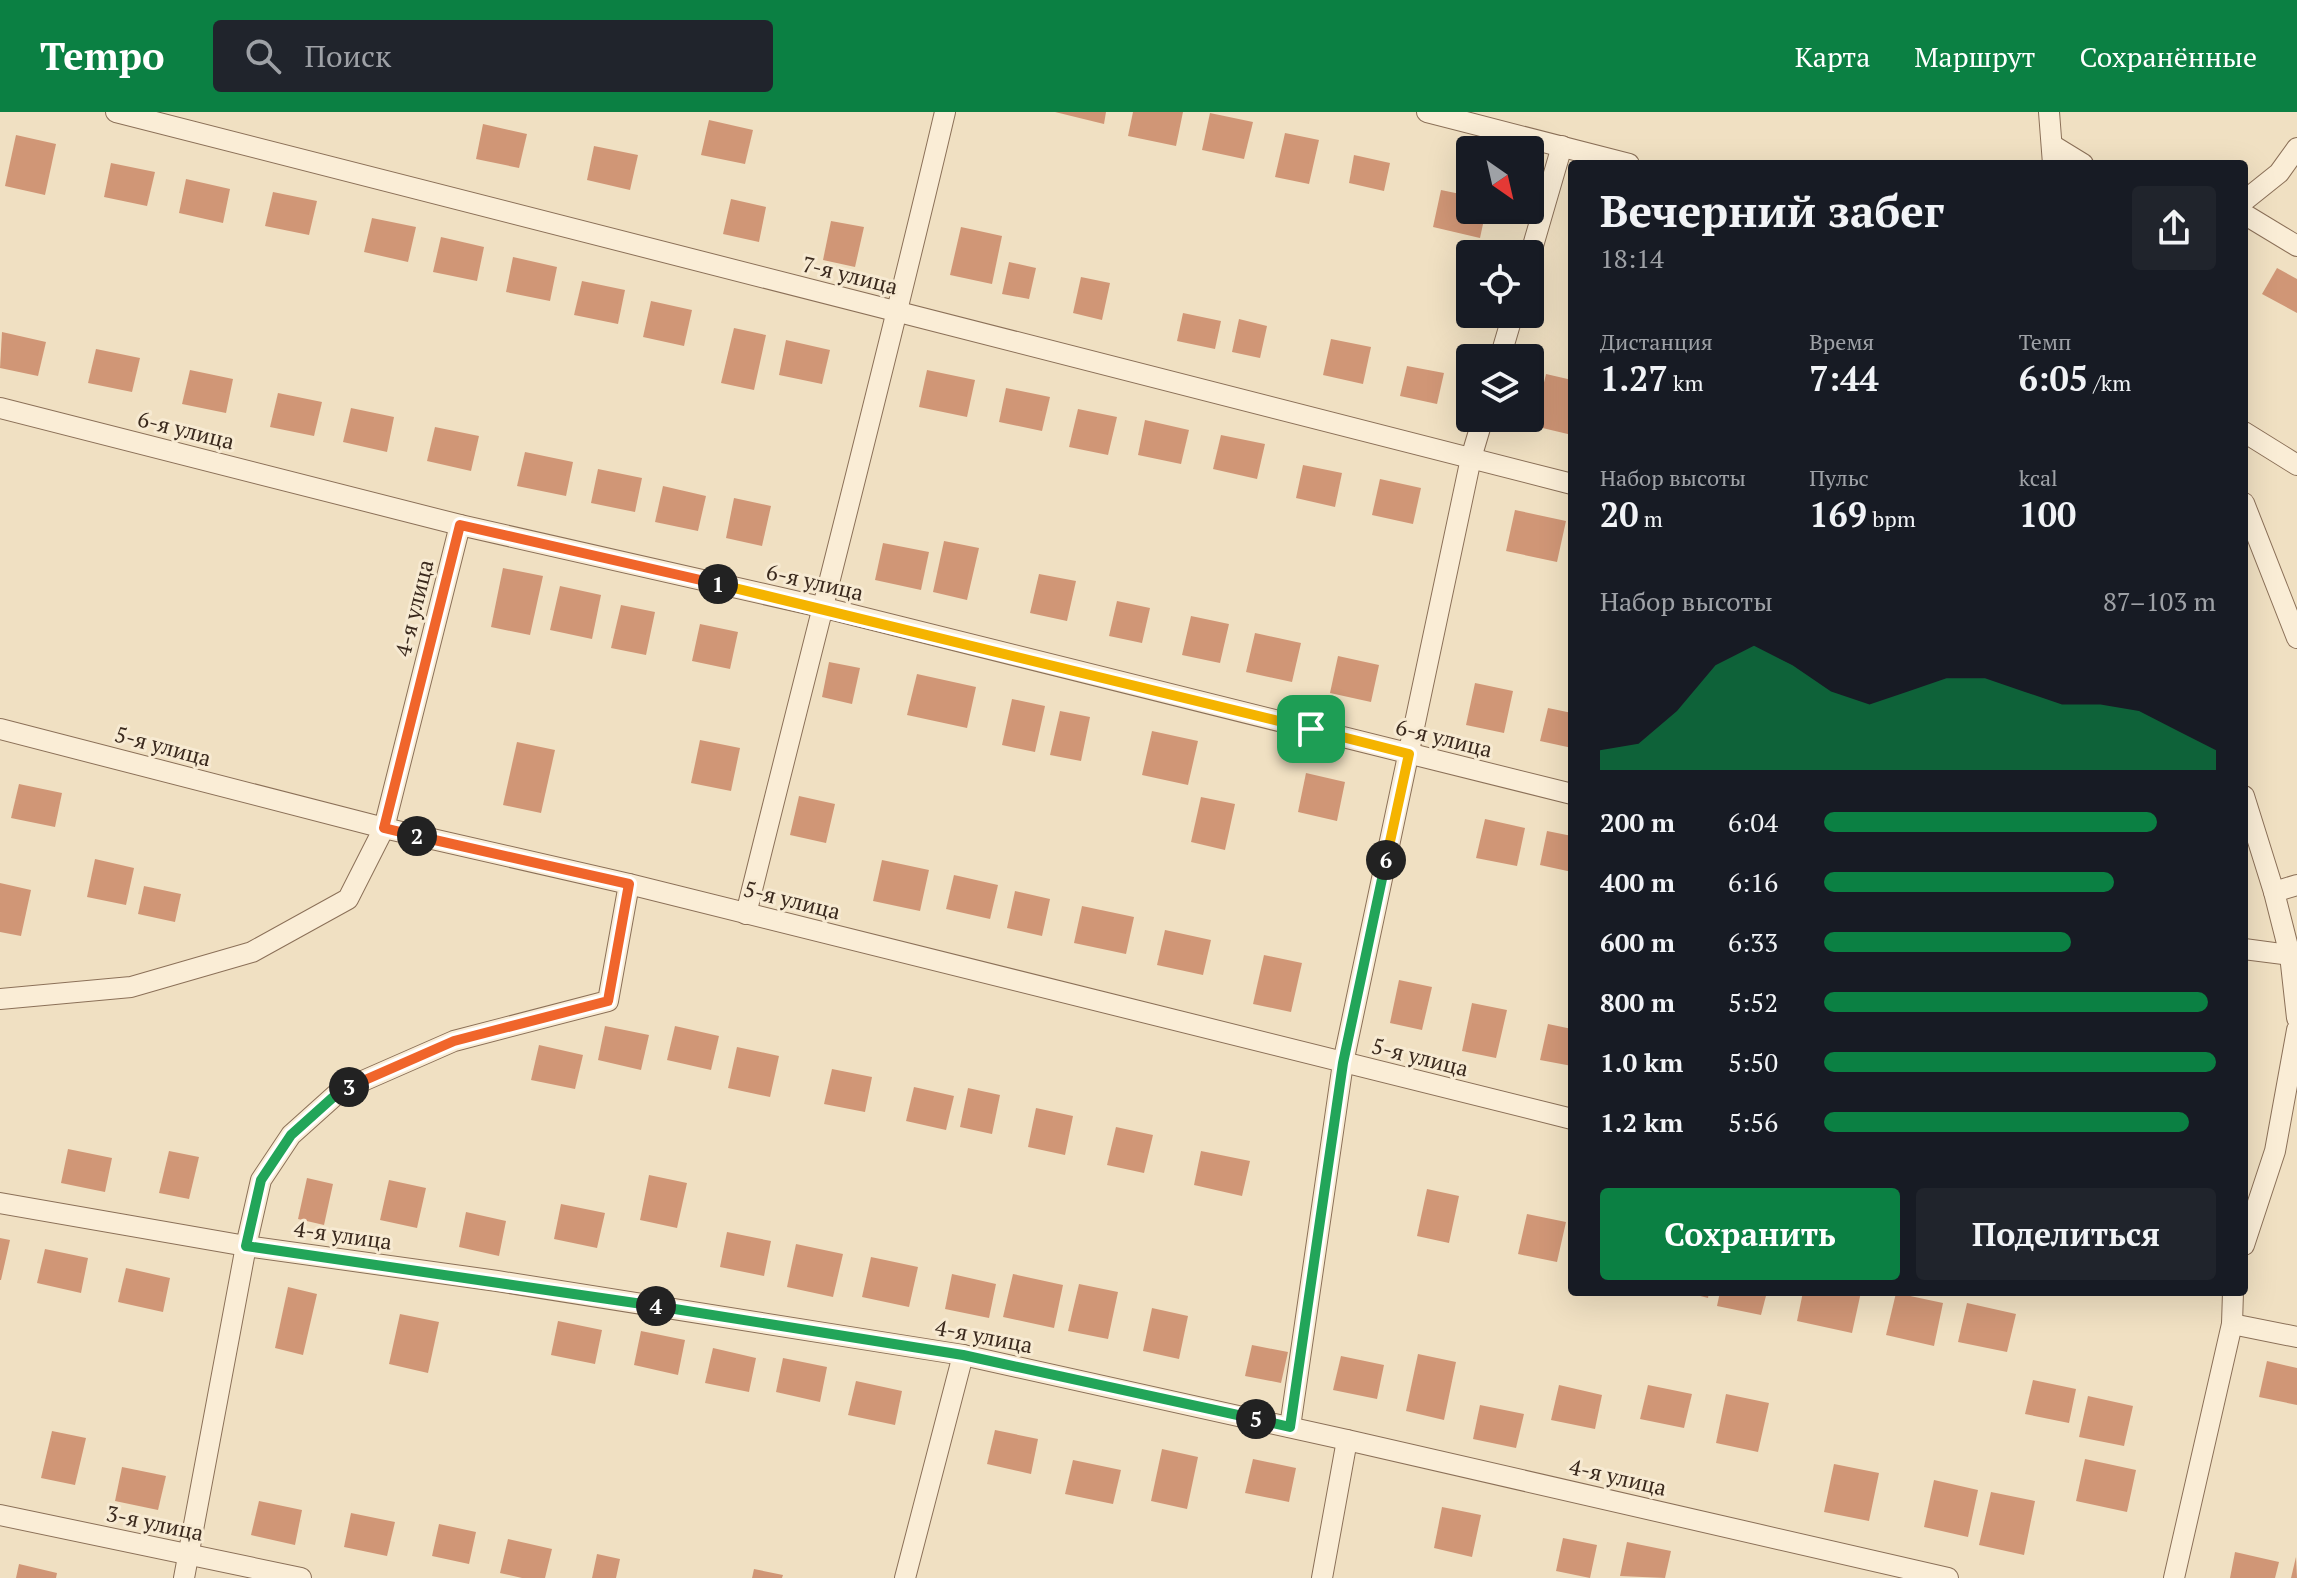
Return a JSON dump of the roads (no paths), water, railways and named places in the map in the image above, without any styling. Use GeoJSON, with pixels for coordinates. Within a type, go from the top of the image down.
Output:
{"type":"FeatureCollection","features":[{"type":"Feature","properties":{"kind":"street","name":"7-я улица"},"geometry":{"type":"LineString","coordinates":[[116,112],[1568,483]]}},
{"type":"Feature","properties":{"kind":"street"},"geometry":{"type":"LineString","coordinates":[[746,914],[821,607],[898,312],[945,112]]}},
{"type":"Feature","properties":{"kind":"street"},"geometry":{"type":"LineString","coordinates":[[1427,112],[1614,160]]}},
{"type":"Feature","properties":{"kind":"street"},"geometry":{"type":"LineString","coordinates":[[2049,112],[2052,155]]}},
{"type":"Feature","properties":{"kind":"street"},"geometry":{"type":"LineString","coordinates":[[1535,240],[1562,146]]}},
{"type":"Feature","properties":{"kind":"street"},"geometry":{"type":"LineString","coordinates":[[2248,198],[2279,173],[2297,148]]}},
{"type":"Feature","properties":{"kind":"street"},"geometry":{"type":"LineString","coordinates":[[2248,216],[2297,246]]}},
{"type":"Feature","properties":{"kind":"street","name":"6-я улица"},"geometry":{"type":"LineString","coordinates":[[0,408],[460,525],[821,607],[1568,793]]}},
{"type":"Feature","properties":{"kind":"street"},"geometry":{"type":"LineString","coordinates":[[1290,1427],[1343,1063],[1479,432]]}},
{"type":"Feature","properties":{"kind":"street"},"geometry":{"type":"LineString","coordinates":[[2248,434],[2297,465]]}},
{"type":"Feature","properties":{"kind":"street"},"geometry":{"type":"LineString","coordinates":[[2248,513],[2297,638]]}},
{"type":"Feature","properties":{"kind":"street","name":"4-я улица"},"geometry":{"type":"LineString","coordinates":[[0,999],[131,987],[252,952],[348,899],[384,828],[460,525]]}},
{"type":"Feature","properties":{"kind":"street","name":"5-я улица"},"geometry":{"type":"LineString","coordinates":[[0,729],[384,828],[629,884],[1568,1118]]}},
{"type":"Feature","properties":{"kind":"street"},"geometry":{"type":"LineString","coordinates":[[2248,809],[2290,955],[2297,1018]]}},
{"type":"Feature","properties":{"kind":"street"},"geometry":{"type":"LineString","coordinates":[[184,1578],[261,1180],[291,1135],[340,1091],[454,1041],[608,1001],[629,884]]}},
{"type":"Feature","properties":{"kind":"street"},"geometry":{"type":"LineString","coordinates":[[2274,892],[2297,885]]}},
{"type":"Feature","properties":{"kind":"street"},"geometry":{"type":"LineString","coordinates":[[2248,950],[2290,955]]}},
{"type":"Feature","properties":{"kind":"street"},"geometry":{"type":"LineString","coordinates":[[2248,1233],[2275,1151],[2297,1030]]}},
{"type":"Feature","properties":{"kind":"street","name":"4-я улица"},"geometry":{"type":"LineString","coordinates":[[0,1203],[246,1246],[497,1281],[963,1355],[1948,1578]]}},
{"type":"Feature","properties":{"kind":"street"},"geometry":{"type":"LineString","coordinates":[[2174,1578],[2232,1324],[2233,1296]]}},
{"type":"Feature","properties":{"kind":"street"},"geometry":{"type":"LineString","coordinates":[[2232,1324],[2297,1337]]}},
{"type":"Feature","properties":{"kind":"street"},"geometry":{"type":"LineString","coordinates":[[905,1578],[963,1355]]}},
{"type":"Feature","properties":{"kind":"street"},"geometry":{"type":"LineString","coordinates":[[1322,1578],[1347,1440]]}},
{"type":"Feature","properties":{"kind":"street","name":"3-я улица"},"geometry":{"type":"LineString","coordinates":[[0,1515],[301,1578]]}}]}
